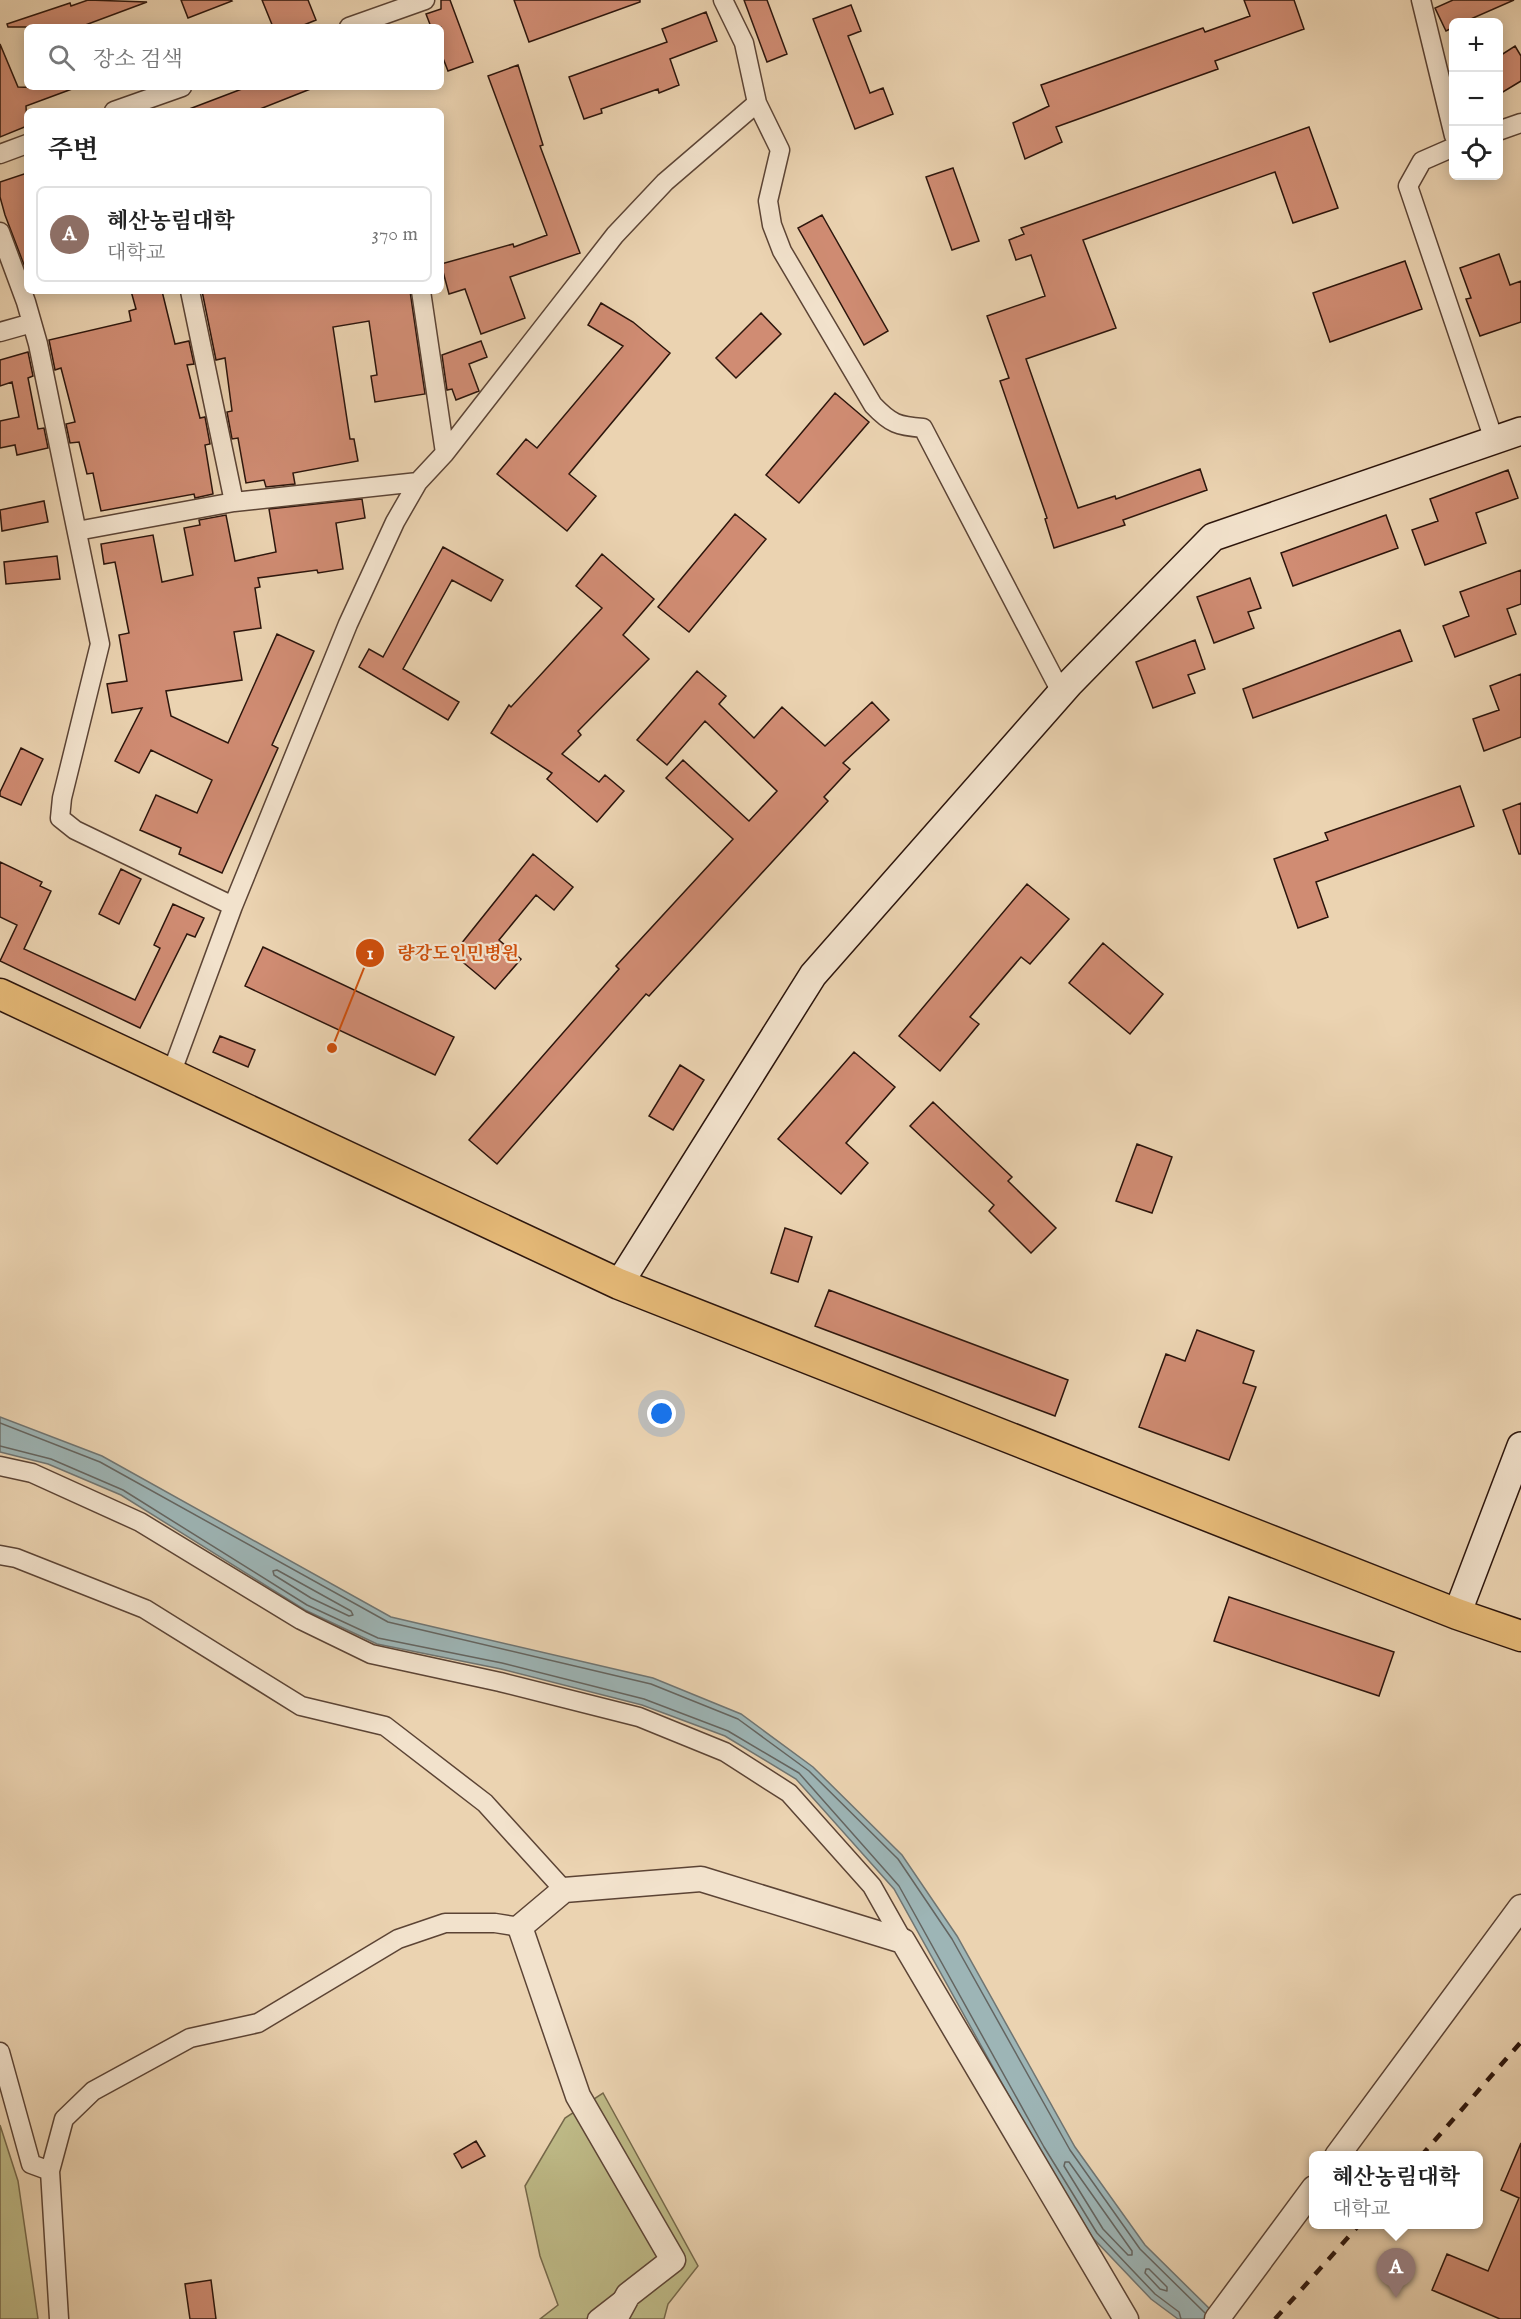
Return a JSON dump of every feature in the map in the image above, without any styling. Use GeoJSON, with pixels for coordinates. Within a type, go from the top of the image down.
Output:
{"type":"FeatureCollection","features":[{"type":"Feature","properties":{"kind":"main road"},"geometry":{"type":"LineString","coordinates":[[619,1284],[813,975],[1061,692],[1213,537],[1521,431]]}},
{"type":"Feature","properties":{"kind":"main road"},"geometry":{"type":"LineString","coordinates":[[0,994],[619,1284],[1457,1614],[1521,1636]]}},
{"type":"Feature","properties":{"kind":"main road"},"geometry":{"type":"LineString","coordinates":[[1457,1614],[1521,1446]]}},
{"type":"Feature","properties":{"kind":"street"},"geometry":{"type":"LineString","coordinates":[[357,24],[425,0]]}},
{"type":"Feature","properties":{"kind":"street"},"geometry":{"type":"LineString","coordinates":[[723,0],[744,43],[757,103],[780,150],[768,201],[772,225],[782,251],[873,405],[888,421],[902,426],[923,428],[1061,692]]}},
{"type":"Feature","properties":{"kind":"street"},"geometry":{"type":"LineString","coordinates":[[1421,0],[1452,126]]}},
{"type":"Feature","properties":{"kind":"street"},"geometry":{"type":"LineString","coordinates":[[124,108],[174,90]]}},
{"type":"Feature","properties":{"kind":"street"},"geometry":{"type":"LineString","coordinates":[[171,1074],[233,906],[348,624],[395,522],[418,482],[445,453],[615,236],[665,182],[757,103]]}},
{"type":"Feature","properties":{"kind":"street"},"geometry":{"type":"LineString","coordinates":[[1503,129],[1521,123]]}},
{"type":"Feature","properties":{"kind":"street"},"geometry":{"type":"LineString","coordinates":[[0,154],[24,145]]}},
{"type":"Feature","properties":{"kind":"street"},"geometry":{"type":"LineString","coordinates":[[1449,149],[1422,161],[1408,186],[1494,440]]}},
{"type":"Feature","properties":{"kind":"street"},"geometry":{"type":"LineString","coordinates":[[0,232],[32,323],[100,644],[62,798],[60,818],[75,830],[233,906]]}},
{"type":"Feature","properties":{"kind":"street"},"geometry":{"type":"LineString","coordinates":[[191,294],[234,502]]}},
{"type":"Feature","properties":{"kind":"street"},"geometry":{"type":"LineString","coordinates":[[422,294],[445,453]]}},
{"type":"Feature","properties":{"kind":"street"},"geometry":{"type":"LineString","coordinates":[[0,332],[32,323]]}},
{"type":"Feature","properties":{"kind":"street"},"geometry":{"type":"LineString","coordinates":[[77,531],[234,502],[418,482]]}},
{"type":"Feature","properties":{"kind":"street"},"geometry":{"type":"LineString","coordinates":[[0,1466],[32,1473],[140,1522],[301,1620],[371,1654],[500,1682],[639,1717],[725,1752],[789,1793],[872,1886],[1126,2319]]}},
{"type":"Feature","properties":{"kind":"street"},"geometry":{"type":"LineString","coordinates":[[0,1555],[16,1558],[145,1609],[301,1706],[385,1726],[485,1803],[564,1890]]}},
{"type":"Feature","properties":{"kind":"street"},"geometry":{"type":"LineString","coordinates":[[59,2319],[50,2171],[64,2119],[93,2091],[190,2038],[258,2023],[398,1939],[445,1923],[495,1923],[520,1926],[564,1890],[701,1879],[903,1941]]}},
{"type":"Feature","properties":{"kind":"street"},"geometry":{"type":"LineString","coordinates":[[1341,2151],[1521,1907]]}},
{"type":"Feature","properties":{"kind":"street"},"geometry":{"type":"LineString","coordinates":[[520,1926],[578,2096],[673,2260],[597,2319]]}},
{"type":"Feature","properties":{"kind":"street"},"geometry":{"type":"LineString","coordinates":[[0,2052],[31,2164],[50,2171]]}},
{"type":"Feature","properties":{"kind":"street"},"geometry":{"type":"LineString","coordinates":[[1219,2316],[1309,2195]]}},
{"type":"Feature","properties":{"kind":"street"},"geometry":{"type":"LineString","coordinates":[[615,2319],[628,2295]]}},
{"type":"Feature","properties":{"kind":"shaded area"},"geometry":{"type":"Polygon","coordinates":[[[603,2093],[698,2266],[668,2304],[664,2319],[540,2319],[558,2305],[540,2256],[525,2186],[565,2118],[603,2093]]]}},
{"type":"Feature","properties":{"kind":"shaded area"},"geometry":{"type":"Polygon","coordinates":[[[0,2125],[18,2181],[38,2319],[0,2319],[0,2125]]]}},
{"type":"Feature","properties":{"kind":"water"},"geometry":{"type":"Polygon","coordinates":[[[0,1417],[102,1456],[391,1617],[653,1678],[741,1714],[813,1767],[902,1855],[957,1936],[1075,2147],[1145,2245],[1220,2319],[1178,2319],[1151,2299],[1092,2237],[1039,2150],[894,1889],[796,1779],[725,1736],[642,1705],[501,1669],[377,1644],[305,1610],[121,1495],[48,1464],[0,1452],[0,1417]]]}},
{"type":"Feature","properties":{"kind":"building"},"geometry":{"type":"Polygon","coordinates":[[[88,0],[147,2],[88,24],[24,24],[24,27],[8,27],[7,24],[70,3],[71,6],[88,0]]]}},
{"type":"Feature","properties":{"kind":"building"},"geometry":{"type":"Polygon","coordinates":[[[181,0],[231,0],[232,1],[188,18],[181,0]]]}},
{"type":"Feature","properties":{"kind":"building"},"geometry":{"type":"Polygon","coordinates":[[[262,0],[308,0],[316,20],[306,24],[272,24],[262,0]]]}},
{"type":"Feature","properties":{"kind":"building"},"geometry":{"type":"Polygon","coordinates":[[[441,0],[450,0],[473,62],[448,71],[444,61],[444,24],[430,24],[426,14],[441,9],[441,0]]]}},
{"type":"Feature","properties":{"kind":"building"},"geometry":{"type":"Polygon","coordinates":[[[514,0],[640,0],[640,2],[529,42],[514,0]]]}},
{"type":"Feature","properties":{"kind":"building"},"geometry":{"type":"Polygon","coordinates":[[[744,0],[767,0],[787,54],[767,62],[744,0]]]}},
{"type":"Feature","properties":{"kind":"building"},"geometry":{"type":"Polygon","coordinates":[[[1244,0],[1294,0],[1304,29],[1215,61],[1218,69],[1056,127],[1062,142],[1025,159],[1013,123],[1049,106],[1041,85],[1203,28],[1205,32],[1250,16],[1244,0]]]}},
{"type":"Feature","properties":{"kind":"building"},"geometry":{"type":"Polygon","coordinates":[[[1453,0],[1514,0],[1473,18],[1449,18],[1449,30],[1446,31],[1435,8],[1453,0]]]}},
{"type":"Feature","properties":{"kind":"building"},"geometry":{"type":"Polygon","coordinates":[[[851,5],[861,31],[848,36],[870,93],[883,88],[893,114],[855,129],[813,19],[851,5]]]}},
{"type":"Feature","properties":{"kind":"building"},"geometry":{"type":"Polygon","coordinates":[[[706,12],[717,41],[670,59],[679,85],[659,93],[658,89],[601,109],[602,113],[584,119],[569,77],[667,42],[662,29],[706,12]]]}},
{"type":"Feature","properties":{"kind":"building"},"geometry":{"type":"Polygon","coordinates":[[[0,44],[18,87],[24,87],[24,90],[69,90],[26,106],[24,108],[24,127],[0,137],[0,44]]]}},
{"type":"Feature","properties":{"kind":"building"},"geometry":{"type":"Polygon","coordinates":[[[1515,46],[1521,56],[1521,81],[1503,92],[1503,72],[1503,54],[1515,46]]]}},
{"type":"Feature","properties":{"kind":"building"},"geometry":{"type":"Polygon","coordinates":[[[518,65],[543,145],[540,146],[580,253],[510,277],[525,318],[481,334],[465,289],[449,294],[444,275],[444,263],[513,244],[514,247],[547,235],[488,76],[518,65]]]}},
{"type":"Feature","properties":{"kind":"building"},"geometry":{"type":"Polygon","coordinates":[[[239,90],[308,90],[263,108],[192,108],[239,90]]]}},
{"type":"Feature","properties":{"kind":"building"},"geometry":{"type":"Polygon","coordinates":[[[1309,127],[1338,208],[1293,223],[1275,172],[1083,240],[1116,328],[1026,359],[1078,508],[1115,496],[1116,499],[1200,469],[1207,490],[1123,520],[1125,525],[1054,548],[1045,519],[1047,518],[1000,381],[1009,378],[987,316],[1045,296],[1031,255],[1016,260],[1009,240],[1024,234],[1021,228],[1309,127]]]}},
{"type":"Feature","properties":{"kind":"building"},"geometry":{"type":"Polygon","coordinates":[[[953,168],[979,241],[952,250],[926,177],[953,168]]]}},
{"type":"Feature","properties":{"kind":"building"},"geometry":{"type":"Polygon","coordinates":[[[24,174],[24,265],[5,215],[0,197],[0,182],[24,174]]]}},
{"type":"Feature","properties":{"kind":"building"},"geometry":{"type":"Polygon","coordinates":[[[822,215],[888,331],[864,345],[798,228],[822,215]]]}},
{"type":"Feature","properties":{"kind":"building"},"geometry":{"type":"Polygon","coordinates":[[[1499,254],[1510,285],[1521,281],[1521,322],[1480,336],[1466,299],[1471,298],[1460,268],[1499,254]]]}},
{"type":"Feature","properties":{"kind":"building"},"geometry":{"type":"Polygon","coordinates":[[[1405,261],[1422,309],[1330,342],[1313,293],[1405,261]]]}},
{"type":"Feature","properties":{"kind":"building"},"geometry":{"type":"Polygon","coordinates":[[[132,294],[163,294],[175,344],[189,341],[194,364],[187,365],[200,418],[205,417],[210,444],[205,445],[213,494],[195,498],[194,494],[101,511],[93,473],[87,474],[79,442],[70,443],[66,424],[75,422],[61,368],[55,370],[49,340],[131,321],[129,311],[136,309],[132,294]]]}},
{"type":"Feature","properties":{"kind":"building"},"geometry":{"type":"Polygon","coordinates":[[[203,294],[410,294],[425,394],[375,402],[371,376],[377,375],[369,321],[333,327],[350,439],[354,439],[358,461],[293,473],[295,484],[266,487],[264,480],[246,483],[238,438],[232,439],[227,412],[232,411],[225,358],[216,360],[203,294]]]}},
{"type":"Feature","properties":{"kind":"building"},"geometry":{"type":"Polygon","coordinates":[[[601,303],[633,322],[670,353],[569,474],[596,496],[567,531],[497,474],[526,439],[537,448],[623,346],[588,325],[601,303]]]}},
{"type":"Feature","properties":{"kind":"building"},"geometry":{"type":"Polygon","coordinates":[[[761,313],[781,334],[736,378],[716,358],[761,313]]]}},
{"type":"Feature","properties":{"kind":"building"},"geometry":{"type":"Polygon","coordinates":[[[481,341],[487,357],[469,364],[479,391],[456,400],[452,389],[447,390],[442,355],[481,341]]]}},
{"type":"Feature","properties":{"kind":"building"},"geometry":{"type":"Polygon","coordinates":[[[28,352],[33,376],[28,378],[38,429],[44,428],[48,448],[17,455],[15,445],[0,448],[0,421],[19,417],[12,382],[0,386],[0,360],[28,352]]]}},
{"type":"Feature","properties":{"kind":"building"},"geometry":{"type":"Polygon","coordinates":[[[835,393],[869,422],[799,503],[766,475],[835,393]]]}},
{"type":"Feature","properties":{"kind":"building"},"geometry":{"type":"Polygon","coordinates":[[[1508,470],[1518,498],[1476,513],[1486,543],[1425,565],[1412,530],[1438,521],[1430,499],[1508,470]]]}},
{"type":"Feature","properties":{"kind":"building"},"geometry":{"type":"Polygon","coordinates":[[[362,499],[365,518],[336,523],[343,569],[258,578],[260,587],[255,588],[261,628],[234,632],[242,680],[166,691],[171,716],[228,743],[277,634],[314,651],[272,745],[278,748],[222,873],[179,854],[181,848],[140,830],[156,795],[197,813],[212,780],[151,750],[139,773],[115,761],[142,708],[112,713],[107,684],[127,681],[119,635],[129,633],[115,562],[104,564],[101,544],[153,535],[162,582],[193,575],[184,528],[200,525],[199,520],[226,515],[235,561],[276,552],[269,509],[362,499]]]}},
{"type":"Feature","properties":{"kind":"building"},"geometry":{"type":"Polygon","coordinates":[[[44,501],[48,522],[2,531],[0,510],[44,501]]]}},
{"type":"Feature","properties":{"kind":"building"},"geometry":{"type":"Polygon","coordinates":[[[735,514],[766,539],[689,632],[658,607],[735,514]]]}},
{"type":"Feature","properties":{"kind":"building"},"geometry":{"type":"Polygon","coordinates":[[[1386,515],[1398,548],[1293,586],[1281,553],[1386,515]]]}},
{"type":"Feature","properties":{"kind":"building"},"geometry":{"type":"Polygon","coordinates":[[[443,547],[503,580],[491,601],[452,580],[403,669],[459,702],[448,720],[359,667],[369,649],[383,657],[443,547]]]}},
{"type":"Feature","properties":{"kind":"building"},"geometry":{"type":"Polygon","coordinates":[[[602,554],[654,599],[623,635],[649,659],[578,731],[581,735],[562,754],[599,782],[605,775],[624,791],[597,822],[547,779],[552,773],[491,733],[509,705],[511,707],[602,608],[576,586],[602,554]]]}},
{"type":"Feature","properties":{"kind":"building"},"geometry":{"type":"Polygon","coordinates":[[[57,556],[60,579],[6,584],[4,562],[57,556]]]}},
{"type":"Feature","properties":{"kind":"building"},"geometry":{"type":"Polygon","coordinates":[[[1521,570],[1521,604],[1507,609],[1516,634],[1455,657],[1443,626],[1469,616],[1460,592],[1521,570]]]}},
{"type":"Feature","properties":{"kind":"building"},"geometry":{"type":"Polygon","coordinates":[[[1250,578],[1261,608],[1248,612],[1254,628],[1214,643],[1197,597],[1250,578]]]}},
{"type":"Feature","properties":{"kind":"building"},"geometry":{"type":"Polygon","coordinates":[[[1400,630],[1412,661],[1253,718],[1243,689],[1400,630]]]}},
{"type":"Feature","properties":{"kind":"building"},"geometry":{"type":"Polygon","coordinates":[[[1195,640],[1205,669],[1188,675],[1195,693],[1153,708],[1136,662],[1195,640]]]}},
{"type":"Feature","properties":{"kind":"building"},"geometry":{"type":"Polygon","coordinates":[[[697,671],[726,696],[719,704],[754,738],[782,707],[825,746],[872,702],[889,720],[843,763],[850,769],[824,797],[828,801],[649,996],[646,994],[497,1164],[469,1140],[619,969],[616,966],[733,839],[666,778],[683,760],[749,821],[777,791],[705,721],[667,765],[637,740],[697,671]]]}},
{"type":"Feature","properties":{"kind":"building"},"geometry":{"type":"Polygon","coordinates":[[[1521,674],[1521,737],[1484,751],[1473,719],[1499,710],[1490,686],[1521,674]]]}},
{"type":"Feature","properties":{"kind":"building"},"geometry":{"type":"Polygon","coordinates":[[[21,748],[43,759],[21,805],[0,796],[0,792],[21,748]]]}},
{"type":"Feature","properties":{"kind":"building"},"geometry":{"type":"Polygon","coordinates":[[[1460,786],[1474,826],[1316,882],[1328,917],[1298,928],[1274,859],[1328,840],[1325,833],[1460,786]]]}},
{"type":"Feature","properties":{"kind":"building"},"geometry":{"type":"Polygon","coordinates":[[[1521,803],[1521,854],[1519,854],[1503,810],[1521,803]]]}},
{"type":"Feature","properties":{"kind":"building"},"geometry":{"type":"Polygon","coordinates":[[[533,854],[573,887],[554,910],[536,895],[499,940],[521,959],[495,989],[453,954],[533,854]]]}},
{"type":"Feature","properties":{"kind":"building"},"geometry":{"type":"Polygon","coordinates":[[[0,862],[42,882],[40,886],[51,891],[24,949],[135,1000],[160,948],[154,945],[173,904],[204,918],[195,937],[187,934],[140,1028],[0,961],[17,925],[0,917],[0,862]]]}},
{"type":"Feature","properties":{"kind":"building"},"geometry":{"type":"Polygon","coordinates":[[[121,869],[141,879],[119,924],[99,914],[121,869]]]}},
{"type":"Feature","properties":{"kind":"building"},"geometry":{"type":"Polygon","coordinates":[[[1027,884],[1069,919],[1030,964],[1021,957],[970,1017],[979,1024],[940,1071],[899,1036],[1027,884]]]}},
{"type":"Feature","properties":{"kind":"building"},"geometry":{"type":"Polygon","coordinates":[[[1103,943],[1163,994],[1130,1034],[1069,983],[1103,943]]]}},
{"type":"Feature","properties":{"kind":"building"},"geometry":{"type":"Polygon","coordinates":[[[263,947],[454,1037],[435,1075],[245,986],[263,947]]]}},
{"type":"Feature","properties":{"kind":"building"},"geometry":{"type":"Polygon","coordinates":[[[220,1036],[255,1050],[248,1067],[213,1052],[220,1036]]]}},
{"type":"Feature","properties":{"kind":"building"},"geometry":{"type":"Polygon","coordinates":[[[854,1052],[895,1087],[846,1143],[868,1163],[841,1194],[778,1139],[854,1052]]]}},
{"type":"Feature","properties":{"kind":"building"},"geometry":{"type":"Polygon","coordinates":[[[680,1065],[704,1080],[673,1130],[649,1116],[680,1065]]]}},
{"type":"Feature","properties":{"kind":"building"},"geometry":{"type":"Polygon","coordinates":[[[933,1102],[1012,1177],[1008,1181],[1056,1228],[1031,1253],[989,1211],[994,1205],[910,1126],[933,1102]]]}},
{"type":"Feature","properties":{"kind":"building"},"geometry":{"type":"Polygon","coordinates":[[[1137,1144],[1172,1157],[1152,1213],[1116,1201],[1137,1144]]]}},
{"type":"Feature","properties":{"kind":"building"},"geometry":{"type":"Polygon","coordinates":[[[785,1228],[812,1237],[798,1282],[771,1273],[785,1228]]]}},
{"type":"Feature","properties":{"kind":"building"},"geometry":{"type":"Polygon","coordinates":[[[829,1290],[1068,1380],[1055,1416],[815,1326],[829,1290]]]}},
{"type":"Feature","properties":{"kind":"building"},"geometry":{"type":"Polygon","coordinates":[[[1197,1330],[1254,1351],[1243,1383],[1256,1387],[1229,1460],[1139,1427],[1166,1354],[1185,1361],[1197,1330]]]}},
{"type":"Feature","properties":{"kind":"building"},"geometry":{"type":"Polygon","coordinates":[[[1229,1597],[1394,1652],[1379,1696],[1214,1641],[1229,1597]]]}},
{"type":"Feature","properties":{"kind":"building"},"geometry":{"type":"Polygon","coordinates":[[[476,2141],[485,2156],[462,2168],[454,2154],[476,2141]]]}},
{"type":"Feature","properties":{"kind":"building"},"geometry":{"type":"Polygon","coordinates":[[[1521,2143],[1521,2319],[1500,2319],[1432,2290],[1447,2254],[1488,2271],[1519,2198],[1501,2190],[1521,2143]]]}},
{"type":"Feature","properties":{"kind":"building"},"geometry":{"type":"Polygon","coordinates":[[[211,2280],[216,2319],[190,2319],[185,2284],[211,2280]]]}},
{"type":"Feature","properties":{"kind":"railway"},"geometry":{"type":"LineString","coordinates":[[1425,2151],[1521,2042]]}},
{"type":"Feature","properties":{"kind":"railway"},"geometry":{"type":"LineString","coordinates":[[1275,2319],[1356,2229]]}},
{"type":"Feature","properties":{"kind":"place","name":"량강도인민병원"},"geometry":{"type":"Point","coordinates":[332,1048]}},
{"type":"Feature","properties":{"kind":"place","name":"혜산농림대학"},"geometry":{"type":"Point","coordinates":[1396,2298]}}]}
